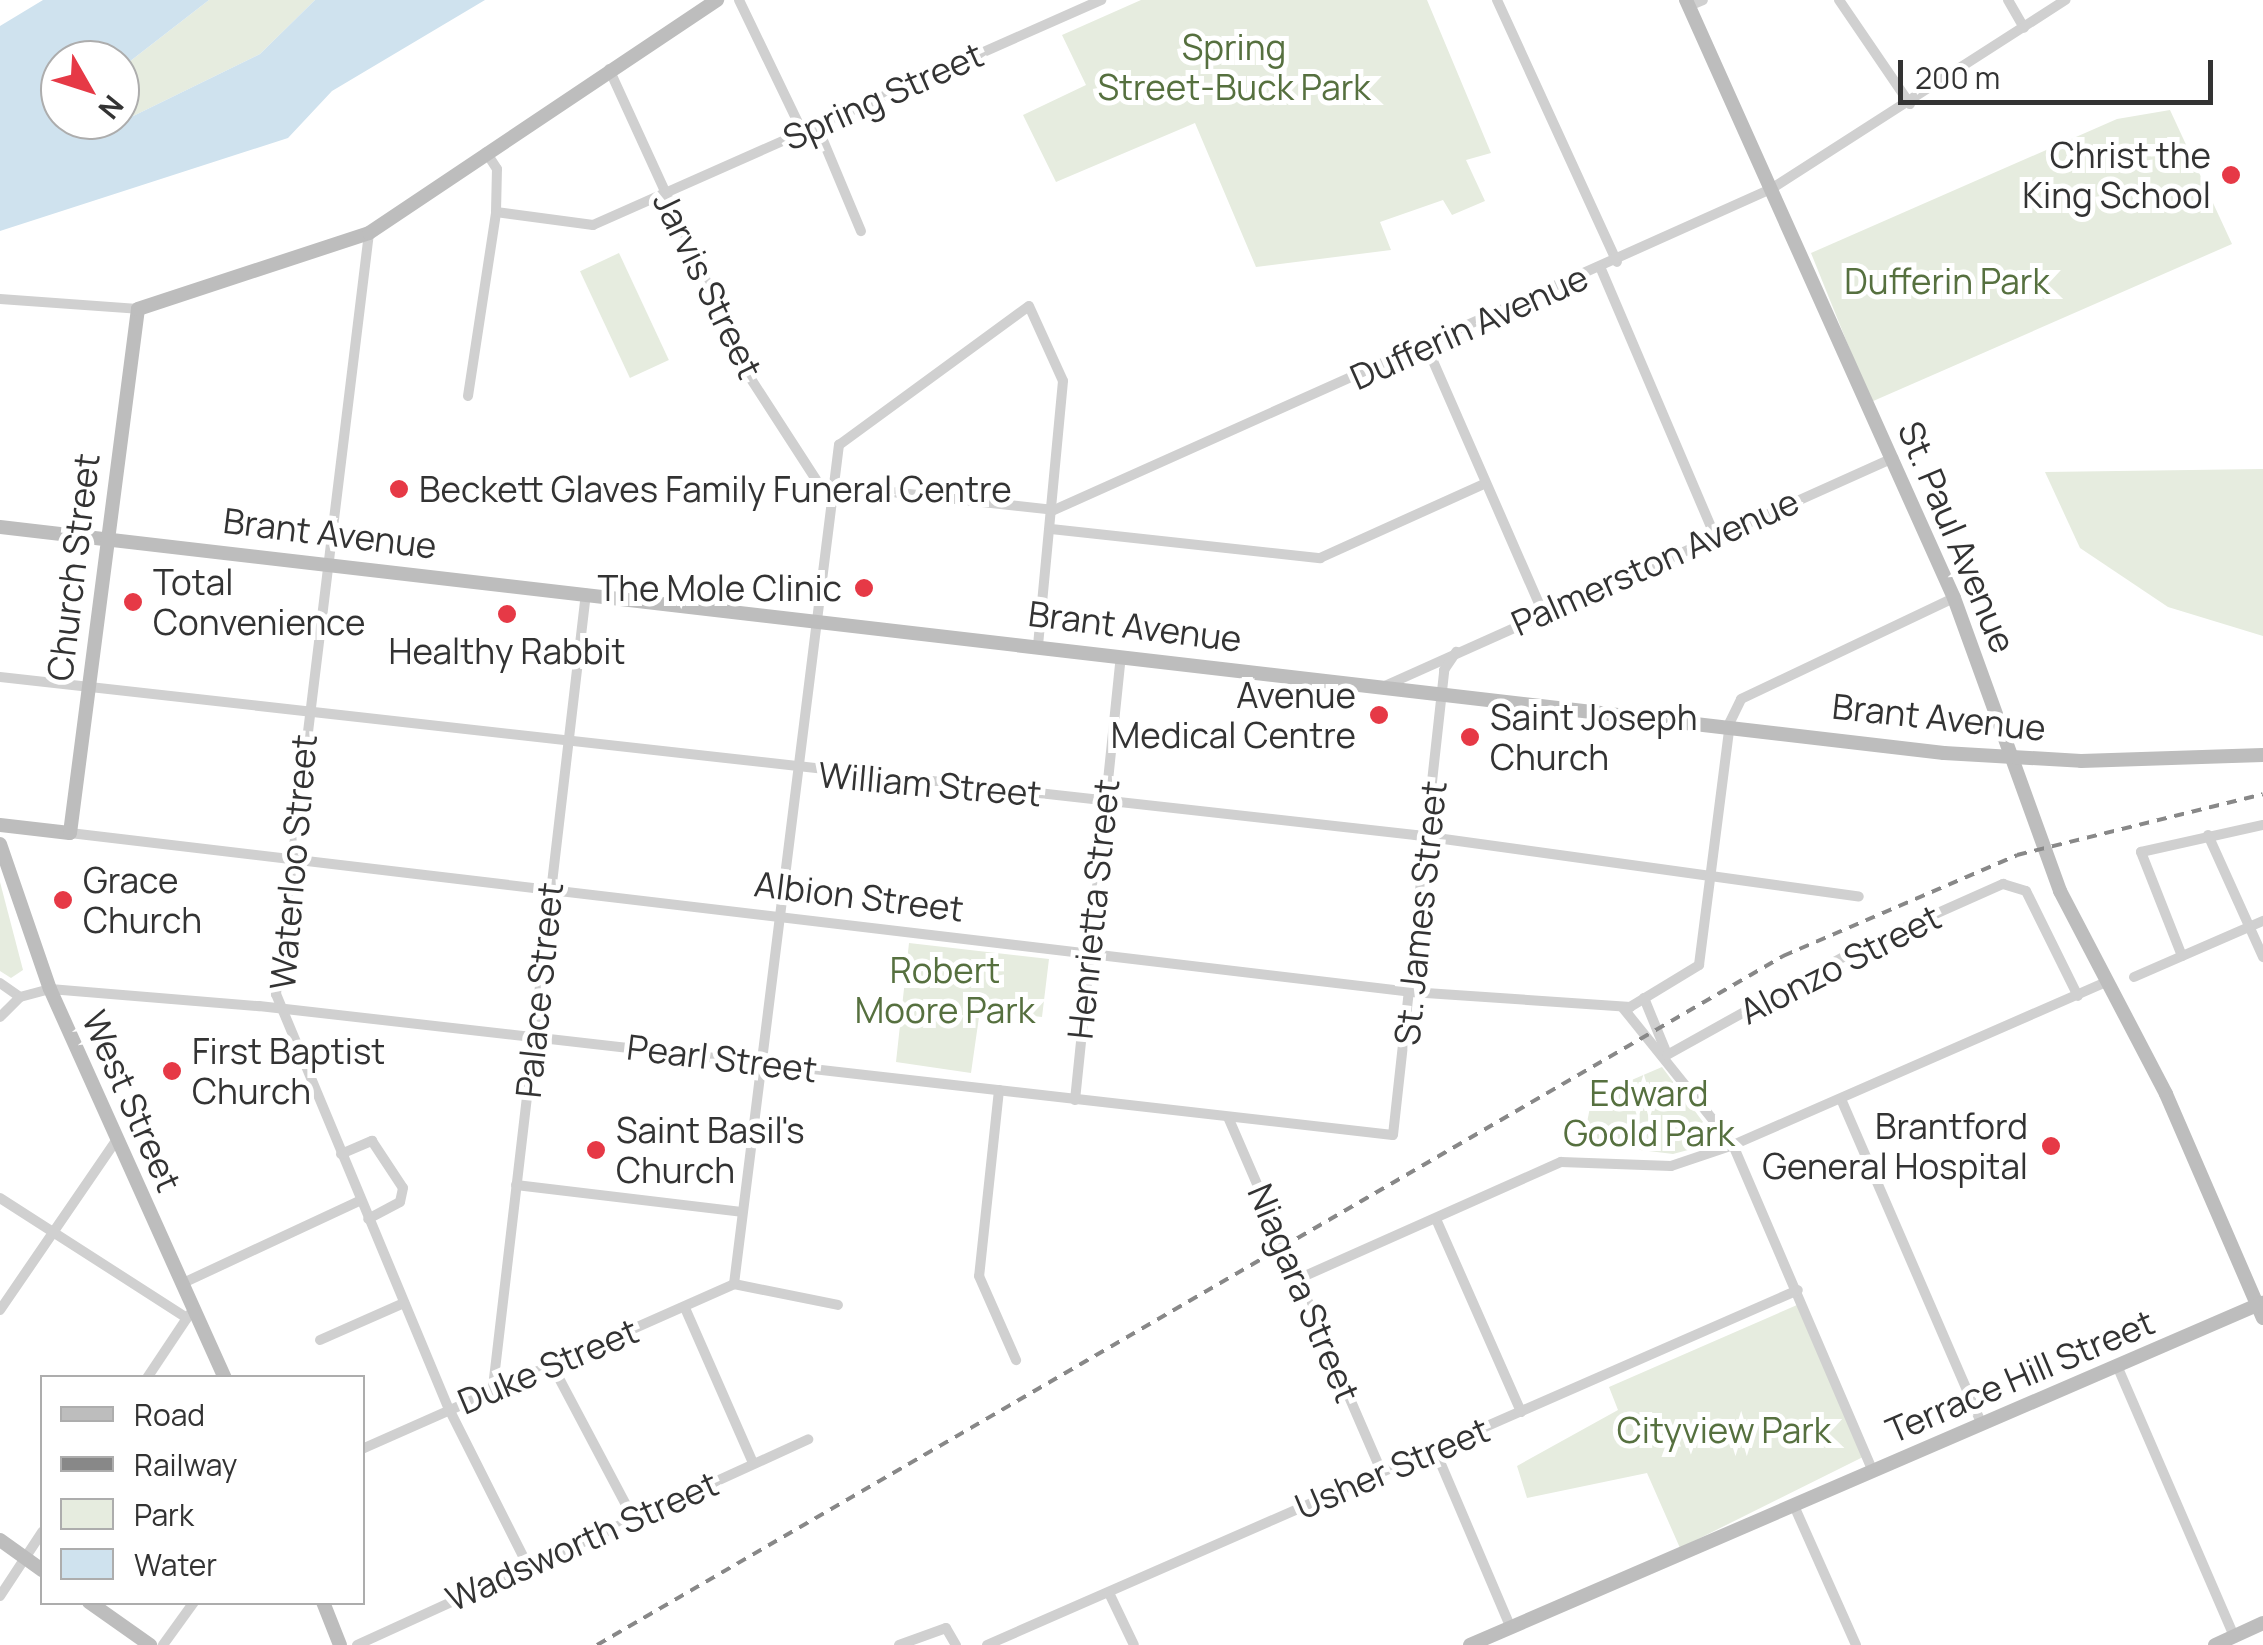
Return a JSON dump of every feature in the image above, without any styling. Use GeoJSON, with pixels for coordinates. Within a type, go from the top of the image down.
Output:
{"type":"FeatureCollection","features":[{"type":"Feature","properties":{"kind":"main road"},"geometry":{"type":"LineString","coordinates":[[138,309],[369,233],[608,68],[717,0]]}},
{"type":"Feature","properties":{"kind":"main road","name":"St. Paul Avenue"},"geometry":{"type":"LineString","coordinates":[[1693,2],[1771,190],[1954,598],[2060,891],[2108,981],[2261,1309]]}},
{"type":"Feature","properties":{"kind":"main road","name":"Church Street"},"geometry":{"type":"LineString","coordinates":[[70,833],[138,309]]}},
{"type":"Feature","properties":{"kind":"main road","name":"Brant Avenue"},"geometry":{"type":"LineString","coordinates":[[0,526],[1038,644],[1121,658],[1730,722],[2014,758],[2263,755]]}},
{"type":"Feature","properties":{"kind":"main road","name":"Albion Street"},"geometry":{"type":"LineString","coordinates":[[0,825],[70,833]]}},
{"type":"Feature","properties":{"kind":"main road","name":"West Street"},"geometry":{"type":"LineString","coordinates":[[0,844],[50,989],[181,1284],[189,1314],[222,1375]]}},
{"type":"Feature","properties":{"kind":"main road","name":"Terrace Hill Street"},"geometry":{"type":"LineString","coordinates":[[1470,1645],[2261,1309]]}},
{"type":"Feature","properties":{"kind":"main road"},"geometry":{"type":"LineString","coordinates":[[0,1540],[40,1568]]}},
{"type":"Feature","properties":{"kind":"main road"},"geometry":{"type":"LineString","coordinates":[[93,1605],[150,1645]]}},
{"type":"Feature","properties":{"kind":"main road"},"geometry":{"type":"LineString","coordinates":[[325,1605],[340,1645]]}},
{"type":"Feature","properties":{"kind":"main road"},"geometry":{"type":"LineString","coordinates":[[2215,1645],[2263,1624]]}},
{"type":"Feature","properties":{"kind":"street"},"geometry":{"type":"LineString","coordinates":[[739,0],[802,132]]}},
{"type":"Feature","properties":{"kind":"street","name":"Spring Street"},"geometry":{"type":"LineString","coordinates":[[496,212],[594,225],[1101,0]]}},
{"type":"Feature","properties":{"kind":"street"},"geometry":{"type":"LineString","coordinates":[[1498,0],[1617,262]]}},
{"type":"Feature","properties":{"kind":"street"},"geometry":{"type":"LineString","coordinates":[[1839,0],[1910,104]]}},
{"type":"Feature","properties":{"kind":"street"},"geometry":{"type":"LineString","coordinates":[[2008,0],[2024,28]]}},
{"type":"Feature","properties":{"kind":"street","name":"Dufferin Avenue"},"geometry":{"type":"LineString","coordinates":[[828,486],[1054,510],[1771,190],[1910,104],[2064,0]]}},
{"type":"Feature","properties":{"kind":"street","name":"Jarvis Street"},"geometry":{"type":"LineString","coordinates":[[608,68],[751,379],[828,486]]}},
{"type":"Feature","properties":{"kind":"street"},"geometry":{"type":"LineString","coordinates":[[817,126],[861,231]]}},
{"type":"Feature","properties":{"kind":"street"},"geometry":{"type":"LineString","coordinates":[[468,396],[496,212],[497,169],[486,152]]}},
{"type":"Feature","properties":{"kind":"street","name":"Waterloo Street"},"geometry":{"type":"LineString","coordinates":[[369,233],[307,716],[280,1009],[449,1409],[526,1562]]}},
{"type":"Feature","properties":{"kind":"street"},"geometry":{"type":"LineString","coordinates":[[1601,269],[1715,536]]}},
{"type":"Feature","properties":{"kind":"street"},"geometry":{"type":"LineString","coordinates":[[0,299],[138,309]]}},
{"type":"Feature","properties":{"kind":"street"},"geometry":{"type":"LineString","coordinates":[[838,1304],[734,1284],[828,486],[839,445],[1029,306],[1063,381],[1054,510],[1038,644]]}},
{"type":"Feature","properties":{"kind":"street"},"geometry":{"type":"LineString","coordinates":[[1426,345],[1482,485],[1542,610]]}},
{"type":"Feature","properties":{"kind":"street","name":"Palmerston Avenue"},"geometry":{"type":"LineString","coordinates":[[1388,685],[1542,610],[1893,458]]}},
{"type":"Feature","properties":{"kind":"street"},"geometry":{"type":"LineString","coordinates":[[1051,529],[1320,558],[1482,485]]}},
{"type":"Feature","properties":{"kind":"street","name":"Palace Street"},"geometry":{"type":"LineString","coordinates":[[493,1387],[586,593]]}},
{"type":"Feature","properties":{"kind":"street"},"geometry":{"type":"LineString","coordinates":[[1715,872],[1730,722],[1758,686],[1954,598]]}},
{"type":"Feature","properties":{"kind":"street"},"geometry":{"type":"LineString","coordinates":[[1443,691],[1456,652]]}},
{"type":"Feature","properties":{"kind":"street","name":"Henrietta Street"},"geometry":{"type":"LineString","coordinates":[[1075,1100],[1085,954],[1121,658]]}},
{"type":"Feature","properties":{"kind":"street","name":"William Street"},"geometry":{"type":"LineString","coordinates":[[0,678],[796,772],[1102,799],[1427,836],[1715,872],[1859,897]]}},
{"type":"Feature","properties":{"kind":"street","name":"St. James Street"},"geometry":{"type":"LineString","coordinates":[[1394,1134],[1443,691]]}},
{"type":"Feature","properties":{"kind":"street"},"geometry":{"type":"LineString","coordinates":[[2182,956],[2141,852],[2263,825]]}},
{"type":"Feature","properties":{"kind":"street","name":"Albion Street"},"geometry":{"type":"LineString","coordinates":[[70,833],[1411,992],[1622,1008],[1700,965],[1715,872]]}},
{"type":"Feature","properties":{"kind":"street"},"geometry":{"type":"LineString","coordinates":[[2208,835],[2263,957]]}},
{"type":"Feature","properties":{"kind":"street","name":"Alonzo Street"},"geometry":{"type":"LineString","coordinates":[[1667,1054],[1859,948],[2016,882],[2078,996]]}},
{"type":"Feature","properties":{"kind":"street"},"geometry":{"type":"LineString","coordinates":[[2134,977],[2263,922]]}},
{"type":"Feature","properties":{"kind":"street"},"geometry":{"type":"LineString","coordinates":[[1298,1279],[1562,1162],[1671,1166],[1733,1144],[2108,981]]}},
{"type":"Feature","properties":{"kind":"street"},"geometry":{"type":"LineString","coordinates":[[0,983],[20,997],[0,1016]]}},
{"type":"Feature","properties":{"kind":"street","name":"Pearl Street"},"geometry":{"type":"LineString","coordinates":[[20,997],[50,989],[280,1009],[1394,1134]]}},
{"type":"Feature","properties":{"kind":"street"},"geometry":{"type":"LineString","coordinates":[[1644,998],[1667,1054]]}},
{"type":"Feature","properties":{"kind":"street"},"geometry":{"type":"LineString","coordinates":[[1622,1008],[1667,1054],[1733,1144],[1874,1471]]}},
{"type":"Feature","properties":{"kind":"street"},"geometry":{"type":"LineString","coordinates":[[999,1090],[979,1276],[1016,1360]]}},
{"type":"Feature","properties":{"kind":"street"},"geometry":{"type":"LineString","coordinates":[[1841,1099],[1982,1425]]}},
{"type":"Feature","properties":{"kind":"street","name":"Niagara Street"},"geometry":{"type":"LineString","coordinates":[[1228,1117],[1380,1469]]}},
{"type":"Feature","properties":{"kind":"street"},"geometry":{"type":"LineString","coordinates":[[0,1310],[116,1139]]}},
{"type":"Feature","properties":{"kind":"street"},"geometry":{"type":"LineString","coordinates":[[341,1154],[372,1141],[403,1188],[400,1202],[368,1219]]}},
{"type":"Feature","properties":{"kind":"street"},"geometry":{"type":"LineString","coordinates":[[516,1186],[740,1212]]}},
{"type":"Feature","properties":{"kind":"street"},"geometry":{"type":"LineString","coordinates":[[0,1198],[189,1314],[149,1375]]}},
{"type":"Feature","properties":{"kind":"street"},"geometry":{"type":"LineString","coordinates":[[181,1284],[359,1200]]}},
{"type":"Feature","properties":{"kind":"street"},"geometry":{"type":"LineString","coordinates":[[1436,1219],[1521,1412]]}},
{"type":"Feature","properties":{"kind":"street","name":"Duke Street"},"geometry":{"type":"LineString","coordinates":[[365,1447],[734,1284]]}},
{"type":"Feature","properties":{"kind":"street","name":"Usher Street"},"geometry":{"type":"LineString","coordinates":[[988,1645],[1110,1595],[1380,1469],[1435,1450],[1798,1290]]}},
{"type":"Feature","properties":{"kind":"street"},"geometry":{"type":"LineString","coordinates":[[320,1340],[404,1303]]}},
{"type":"Feature","properties":{"kind":"street"},"geometry":{"type":"LineString","coordinates":[[684,1308],[753,1463]]}},
{"type":"Feature","properties":{"kind":"street"},"geometry":{"type":"LineString","coordinates":[[552,1364],[632,1516]]}},
{"type":"Feature","properties":{"kind":"street"},"geometry":{"type":"LineString","coordinates":[[2118,1368],[2234,1636]]}},
{"type":"Feature","properties":{"kind":"street","name":"Wadsworth Street"},"geometry":{"type":"LineString","coordinates":[[357,1645],[526,1562],[808,1439]]}},
{"type":"Feature","properties":{"kind":"street"},"geometry":{"type":"LineString","coordinates":[[1435,1450],[1510,1628]]}},
{"type":"Feature","properties":{"kind":"street"},"geometry":{"type":"LineString","coordinates":[[1795,1508],[1856,1645]]}},
{"type":"Feature","properties":{"kind":"street"},"geometry":{"type":"LineString","coordinates":[[0,1596],[40,1535]]}},
{"type":"Feature","properties":{"kind":"street"},"geometry":{"type":"LineString","coordinates":[[1110,1595],[1134,1645]]}},
{"type":"Feature","properties":{"kind":"street"},"geometry":{"type":"LineString","coordinates":[[164,1645],[192,1605]]}},
{"type":"Feature","properties":{"kind":"street"},"geometry":{"type":"LineString","coordinates":[[899,1645],[952,1631],[956,1645]]}},
{"type":"Feature","properties":{"kind":"green space"},"geometry":{"type":"Polygon","coordinates":[[[209,0],[315,0],[260,54],[140,113],[140,53],[209,0]]]}},
{"type":"Feature","properties":{"kind":"green space","name":"Spring Street-Buck Park"},"geometry":{"type":"Polygon","coordinates":[[[1141,0],[1427,0],[1491,153],[1466,160],[1485,201],[1452,215],[1443,200],[1380,222],[1391,250],[1256,267],[1195,123],[1056,182],[1023,115],[1086,85],[1062,35],[1141,0]]]}},
{"type":"Feature","properties":{"kind":"green space","name":"Dufferin Park"},"geometry":{"type":"Polygon","coordinates":[[[2170,110],[2232,244],[1871,402],[1811,253],[2117,119],[2170,110]]]}},
{"type":"Feature","properties":{"kind":"green space"},"geometry":{"type":"Polygon","coordinates":[[[619,253],[669,360],[630,378],[580,271],[619,253]]]}},
{"type":"Feature","properties":{"kind":"green space"},"geometry":{"type":"Polygon","coordinates":[[[2263,469],[2263,636],[2168,607],[2080,548],[2045,472],[2263,469]]]}},
{"type":"Feature","properties":{"kind":"green space"},"geometry":{"type":"Polygon","coordinates":[[[0,882],[23,970],[11,978],[0,971],[0,882]]]}},
{"type":"Feature","properties":{"kind":"green space","name":"Robert Moore Park"},"geometry":{"type":"Polygon","coordinates":[[[909,943],[1049,959],[1042,1017],[980,1010],[971,1073],[896,1062],[909,943]]]}},
{"type":"Feature","properties":{"kind":"green space","name":"Edward Goold Park"},"geometry":{"type":"Polygon","coordinates":[[[1662,1067],[1718,1142],[1673,1154],[1583,1143],[1592,1097],[1662,1067]]]}},
{"type":"Feature","properties":{"kind":"green space","name":"Cityview Park"},"geometry":{"type":"Polygon","coordinates":[[[1797,1305],[1863,1457],[1680,1548],[1647,1473],[1527,1498],[1517,1466],[1618,1410],[1609,1387],[1797,1305]]]}},
{"type":"Feature","properties":{"kind":"water"},"geometry":{"type":"Polygon","coordinates":[[[43,0],[209,0],[140,53],[140,40],[40,40],[40,140],[140,140],[140,113],[260,54],[315,0],[485,0],[332,91],[288,138],[0,231],[0,26],[43,0]]]}},
{"type":"Feature","properties":{"kind":"railway"},"geometry":{"type":"LineString","coordinates":[[597,1645],[1783,956],[2017,855],[2263,794]]}},
{"type":"Feature","properties":{"kind":"place","name":"Christ the King School"},"geometry":{"type":"Point","coordinates":[2231,175]}},
{"type":"Feature","properties":{"kind":"place","name":"Beckett Glaves Family Funeral Centre"},"geometry":{"type":"Point","coordinates":[399,489]}},
{"type":"Feature","properties":{"kind":"place","name":"The Mole Clinic"},"geometry":{"type":"Point","coordinates":[864,588]}},
{"type":"Feature","properties":{"kind":"place","name":"Total Convenience"},"geometry":{"type":"Point","coordinates":[133,602]}},
{"type":"Feature","properties":{"kind":"place","name":"Healthy Rabbit"},"geometry":{"type":"Point","coordinates":[507,614]}},
{"type":"Feature","properties":{"kind":"place","name":"Avenue Medical Centre"},"geometry":{"type":"Point","coordinates":[1379,715]}},
{"type":"Feature","properties":{"kind":"place","name":"Saint Joseph Church"},"geometry":{"type":"Point","coordinates":[1470,737]}},
{"type":"Feature","properties":{"kind":"place","name":"Grace Church"},"geometry":{"type":"Point","coordinates":[63,900]}},
{"type":"Feature","properties":{"kind":"place","name":"First Baptist Church"},"geometry":{"type":"Point","coordinates":[172,1071]}},
{"type":"Feature","properties":{"kind":"place","name":"Brantford General Hospital"},"geometry":{"type":"Point","coordinates":[2051,1146]}},
{"type":"Feature","properties":{"kind":"place","name":"Saint Basil's Church"},"geometry":{"type":"Point","coordinates":[596,1150]}}]}
